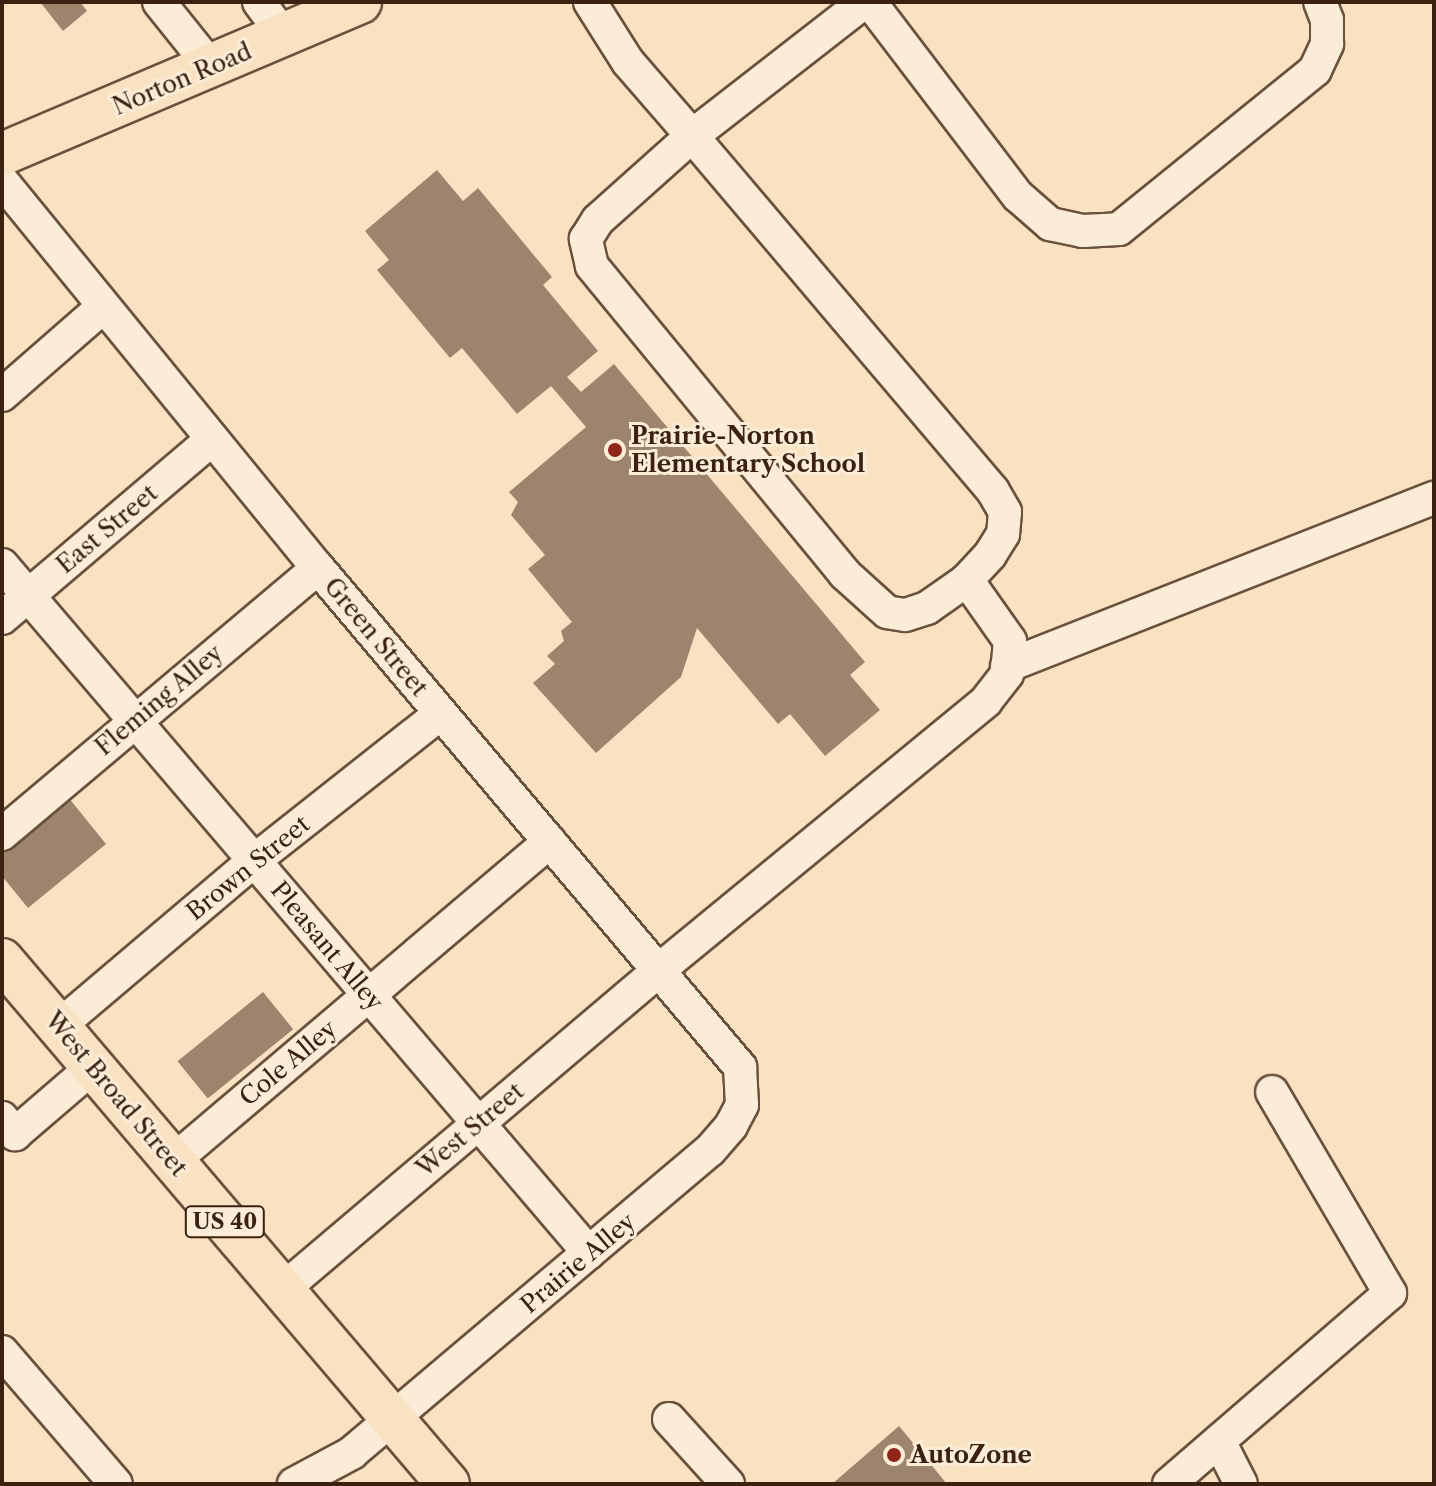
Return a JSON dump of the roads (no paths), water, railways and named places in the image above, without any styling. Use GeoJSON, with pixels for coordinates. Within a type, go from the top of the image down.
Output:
{"type":"FeatureCollection","features":[{"type":"Feature","properties":{"kind":"main road","name":"Norton Road"},"geometry":{"type":"LineString","coordinates":[[2,154],[360,2]]}},
{"type":"Feature","properties":{"kind":"main road","name":"West Broad Street"},"geometry":{"type":"LineString","coordinates":[[2,960],[448,1484]]}},
{"type":"Feature","properties":{"kind":"street"},"geometry":{"type":"LineString","coordinates":[[159,2],[211,67]]}},
{"type":"Feature","properties":{"kind":"street"},"geometry":{"type":"LineString","coordinates":[[259,2],[284,36]]}},
{"type":"Feature","properties":{"kind":"street"},"geometry":{"type":"LineString","coordinates":[[590,2],[628,62],[692,136],[993,491],[1005,512],[1003,534],[967,580],[927,608],[905,615],[887,612],[845,574],[592,266],[586,239],[598,220],[692,136],[867,2],[1018,196],[1050,224],[1083,231],[1119,229],[1315,70],[1327,44],[1327,20],[1320,2]]}},
{"type":"Feature","properties":{"kind":"street","name":"Green Street"},"geometry":{"type":"LineString","coordinates":[[2,181],[318,568],[740,1067],[744,1093]]}},
{"type":"Feature","properties":{"kind":"street"},"geometry":{"type":"LineString","coordinates":[[2,395],[103,307]]}},
{"type":"Feature","properties":{"kind":"street","name":"East Street"},"geometry":{"type":"LineString","coordinates":[[2,618],[212,439]]}},
{"type":"Feature","properties":{"kind":"street"},"geometry":{"type":"LineString","coordinates":[[967,580],[1010,641],[1007,666],[1434,498]]}},
{"type":"Feature","properties":{"kind":"street","name":"Pleasant Alley"},"geometry":{"type":"LineString","coordinates":[[2,565],[589,1253]]}},
{"type":"Feature","properties":{"kind":"street","name":"Fleming Alley"},"geometry":{"type":"LineString","coordinates":[[2,834],[318,568]]}},
{"type":"Feature","properties":{"kind":"street","name":"West Street"},"geometry":{"type":"LineString","coordinates":[[282,1290],[659,970],[986,701],[1007,674],[1007,666]]}},
{"type":"Feature","properties":{"kind":"street","name":"Brown Street"},"geometry":{"type":"LineString","coordinates":[[59,1026],[255,860],[440,714]]}},
{"type":"Feature","properties":{"kind":"street","name":"Cole Alley"},"geometry":{"type":"LineString","coordinates":[[173,1161],[550,841]]}},
{"type":"Feature","properties":{"kind":"street"},"geometry":{"type":"LineString","coordinates":[[2,1118],[15,1134],[94,1066]]}},
{"type":"Feature","properties":{"kind":"street"},"geometry":{"type":"LineString","coordinates":[[1169,1484],[1390,1293],[1272,1092]]}},
{"type":"Feature","properties":{"kind":"street","name":"Prairie Alley"},"geometry":{"type":"LineString","coordinates":[[294,1484],[352,1453],[710,1150],[731,1126],[744,1093]]}},
{"type":"Feature","properties":{"kind":"street"},"geometry":{"type":"LineString","coordinates":[[2,1352],[116,1484]]}},
{"type":"Feature","properties":{"kind":"street"},"geometry":{"type":"LineString","coordinates":[[669,1419],[728,1484]]}},
{"type":"Feature","properties":{"kind":"street"},"geometry":{"type":"LineString","coordinates":[[1219,1441],[1241,1484]]}},
{"type":"Feature","properties":{"kind":"place","name":"Prairie-Norton Elementary School"},"geometry":{"type":"Point","coordinates":[615,450]}},
{"type":"Feature","properties":{"kind":"place","name":"AutoZone"},"geometry":{"type":"Point","coordinates":[894,1455]}}]}
